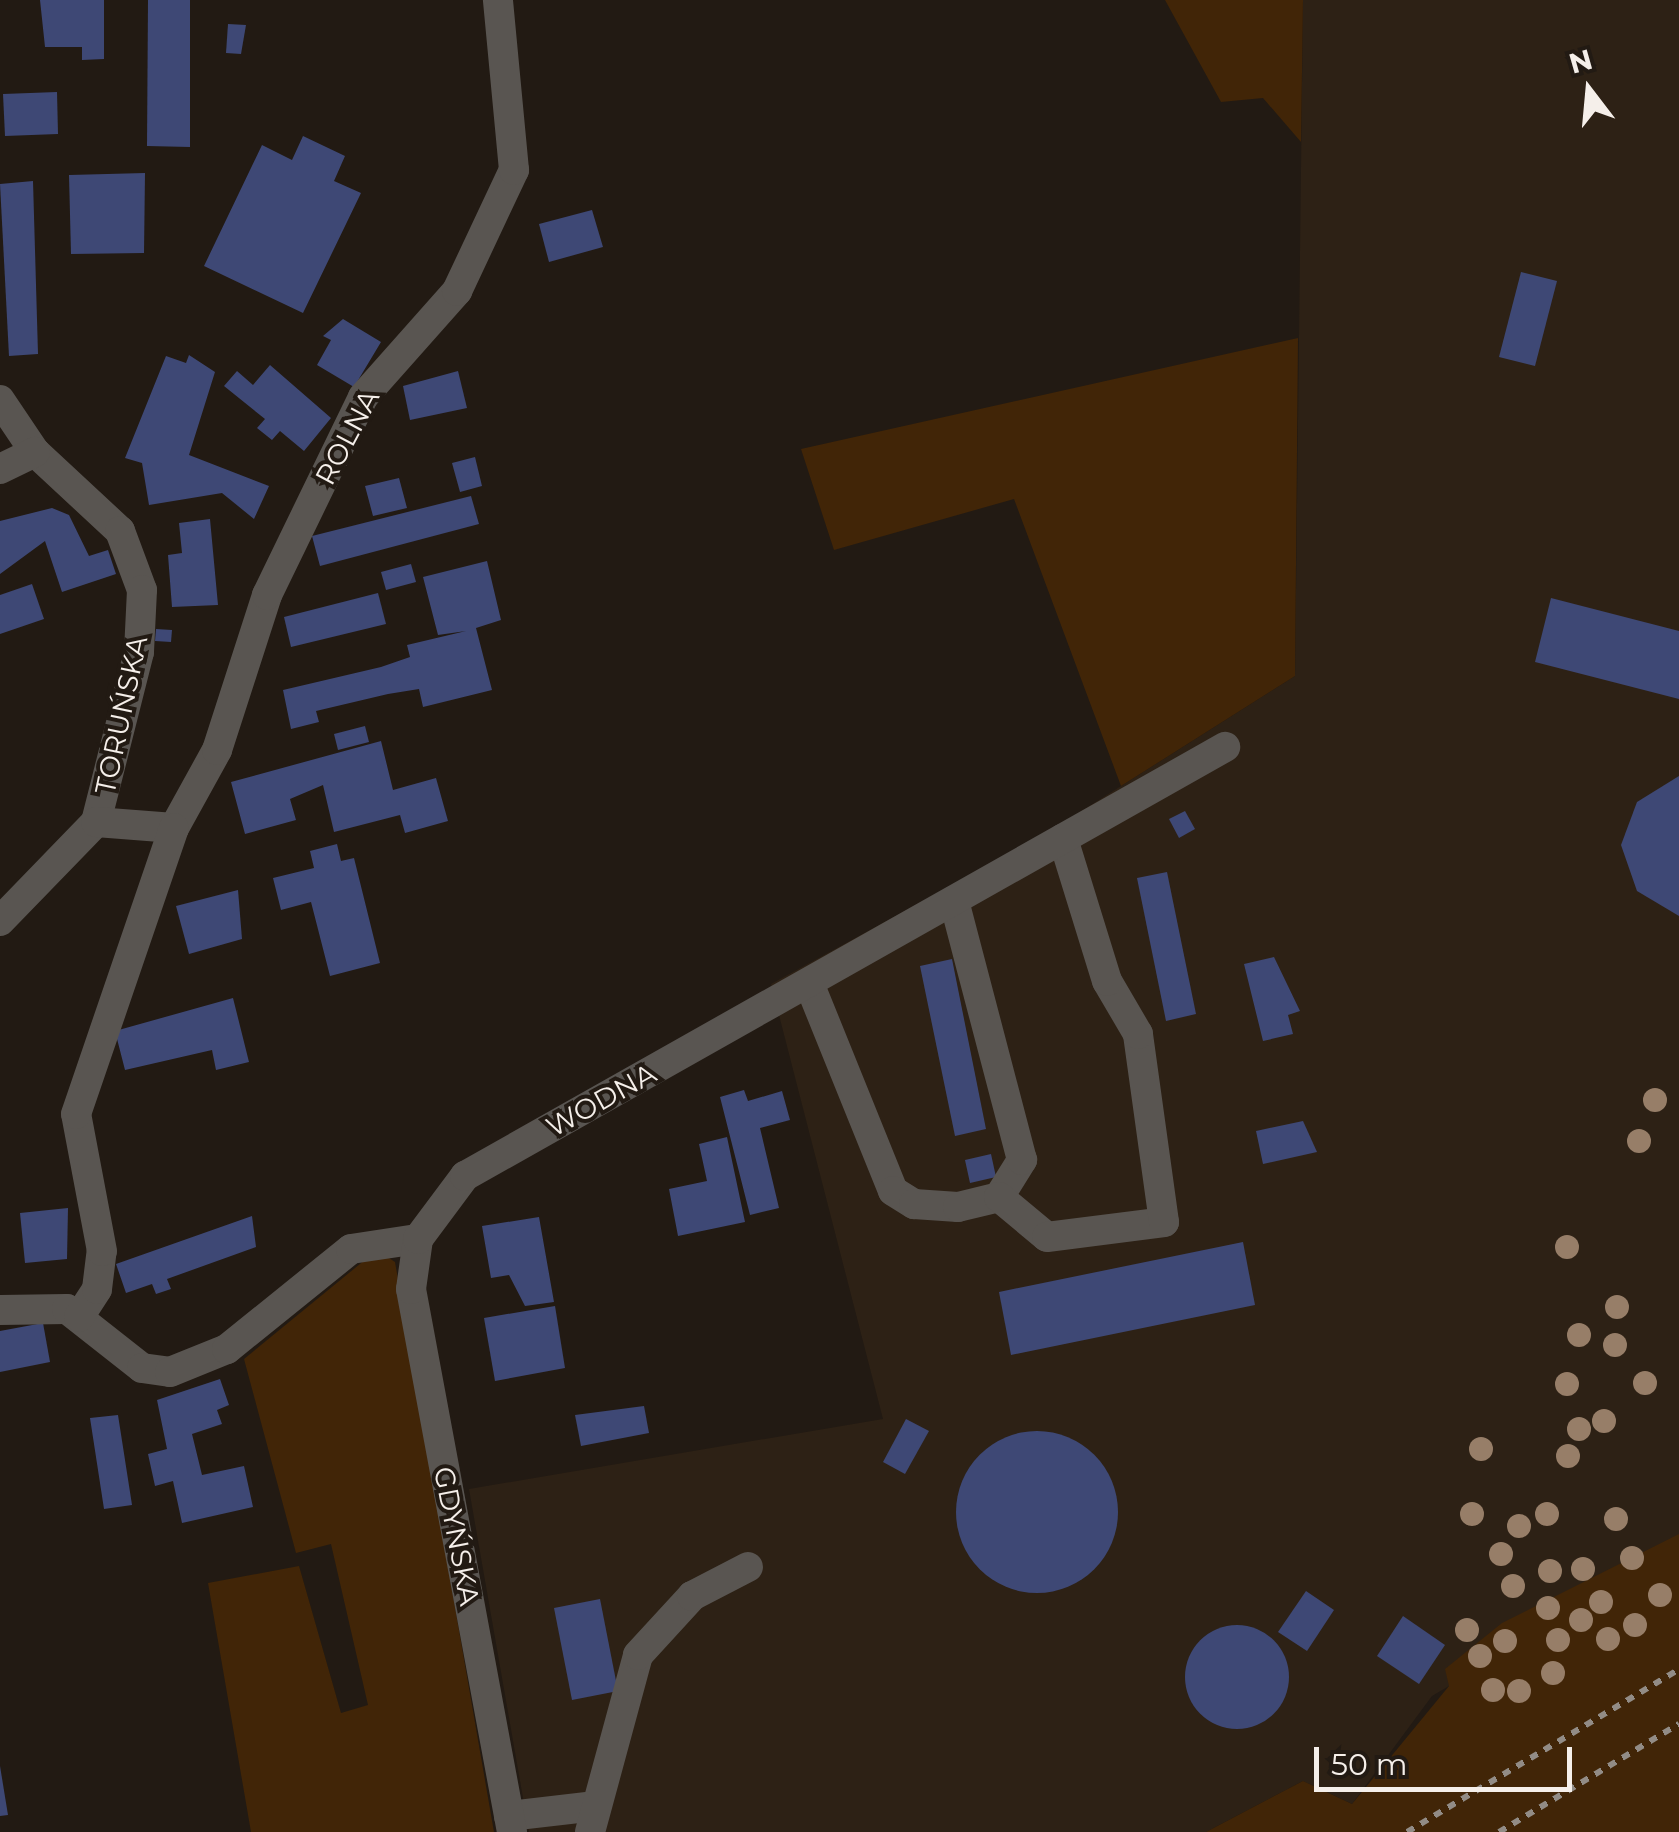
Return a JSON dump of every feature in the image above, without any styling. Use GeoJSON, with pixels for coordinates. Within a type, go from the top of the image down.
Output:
{"type":"FeatureCollection","features":[{"type":"Feature","properties":{"kind":"street","name":"ROLNA"},"geometry":{"type":"LineString","coordinates":[[80,1318],[102,1250],[76,1114],[174,828],[218,750],[267,596],[362,397],[457,291],[514,170],[498,0]]}},
{"type":"Feature","properties":{"kind":"street","name":"TORUŃSKA"},"geometry":{"type":"LineString","coordinates":[[0,400],[35,452],[120,531],[142,590],[139,652],[96,822],[0,921]]}},
{"type":"Feature","properties":{"kind":"street"},"geometry":{"type":"LineString","coordinates":[[0,469],[35,452]]}},
{"type":"Feature","properties":{"kind":"street","name":"WODNA"},"geometry":{"type":"LineString","coordinates":[[418,1239],[465,1176],[1225,747]]}},
{"type":"Feature","properties":{"kind":"street"},"geometry":{"type":"LineString","coordinates":[[96,822],[174,828]]}},
{"type":"Feature","properties":{"kind":"street"},"geometry":{"type":"LineString","coordinates":[[809,983],[893,1191],[928,1206],[999,1197],[1048,1237],[1164,1222],[1138,1034],[1107,981],[1063,839]]}},
{"type":"Feature","properties":{"kind":"street"},"geometry":{"type":"LineString","coordinates":[[954,901],[1022,1160],[999,1197]]}},
{"type":"Feature","properties":{"kind":"street"},"geometry":{"type":"LineString","coordinates":[[0,1310],[53,1305],[80,1318],[142,1368],[183,1369],[227,1349],[351,1248],[418,1239]]}},
{"type":"Feature","properties":{"kind":"street","name":"GDYŃSKA"},"geometry":{"type":"LineString","coordinates":[[418,1239],[411,1289],[511,1824]]}},
{"type":"Feature","properties":{"kind":"street"},"geometry":{"type":"LineString","coordinates":[[511,1824],[593,1819],[638,1655],[692,1596],[748,1567]]}},
{"type":"Feature","properties":{"kind":"path"},"geometry":{"type":"LineString","coordinates":[[1407,1832],[1679,1668]]}},
{"type":"Feature","properties":{"kind":"path"},"geometry":{"type":"LineString","coordinates":[[1498,1832],[1679,1724]]}},
{"type":"Feature","properties":{"kind":"shaded area"},"geometry":{"type":"Polygon","coordinates":[[[1165,0],[1303,0],[1301,142],[1263,98],[1221,102],[1165,0]]]}},
{"type":"Feature","properties":{"kind":"shaded area"},"geometry":{"type":"Polygon","coordinates":[[[1303,0],[1679,0],[1679,1551],[1432,1696],[1352,1804],[1303,1781],[1206,1832],[529,1832],[469,1489],[883,1419],[771,984],[1042,836],[1295,676],[1303,0]]]}},
{"type":"Feature","properties":{"kind":"shaded area"},"geometry":{"type":"Polygon","coordinates":[[[1298,338],[1295,676],[1121,786],[1014,499],[834,550],[801,449],[1298,338]]]}},
{"type":"Feature","properties":{"kind":"shaded area"},"geometry":{"type":"Polygon","coordinates":[[[377,1250],[395,1262],[494,1832],[251,1832],[208,1583],[299,1566],[341,1713],[368,1705],[331,1544],[296,1553],[244,1359],[377,1250]]]}},
{"type":"Feature","properties":{"kind":"shaded area"},"geometry":{"type":"Polygon","coordinates":[[[1679,1534],[1679,1832],[1206,1832],[1303,1781],[1352,1804],[1449,1686],[1445,1669],[1502,1623],[1679,1534]]]}},
{"type":"Feature","properties":{"kind":"building"},"geometry":{"type":"Polygon","coordinates":[[[40,0],[104,0],[104,59],[82,60],[82,47],[45,47],[40,0]]]}},
{"type":"Feature","properties":{"kind":"building"},"geometry":{"type":"Polygon","coordinates":[[[148,0],[190,0],[190,147],[147,146],[148,0]]]}},
{"type":"Feature","properties":{"kind":"building"},"geometry":{"type":"Polygon","coordinates":[[[228,24],[246,25],[241,54],[226,53],[228,24]]]}},
{"type":"Feature","properties":{"kind":"building"},"geometry":{"type":"Polygon","coordinates":[[[57,92],[58,134],[5,136],[3,94],[57,92]]]}},
{"type":"Feature","properties":{"kind":"building"},"geometry":{"type":"Polygon","coordinates":[[[303,136],[345,156],[334,181],[361,193],[303,313],[204,266],[262,145],[292,160],[303,136]]]}},
{"type":"Feature","properties":{"kind":"building"},"geometry":{"type":"Polygon","coordinates":[[[145,173],[144,253],[71,254],[69,175],[145,173]]]}},
{"type":"Feature","properties":{"kind":"building"},"geometry":{"type":"Polygon","coordinates":[[[33,181],[38,354],[9,356],[0,184],[33,181]]]}},
{"type":"Feature","properties":{"kind":"building"},"geometry":{"type":"Polygon","coordinates":[[[592,210],[603,247],[549,262],[539,224],[592,210]]]}},
{"type":"Feature","properties":{"kind":"building"},"geometry":{"type":"Polygon","coordinates":[[[1521,272],[1557,281],[1535,366],[1499,357],[1521,272]]]}},
{"type":"Feature","properties":{"kind":"building"},"geometry":{"type":"Polygon","coordinates":[[[343,319],[381,342],[354,387],[317,365],[331,340],[323,336],[343,319]]]}},
{"type":"Feature","properties":{"kind":"building"},"geometry":{"type":"Polygon","coordinates":[[[189,355],[215,372],[189,455],[269,486],[254,519],[222,493],[149,505],[142,463],[125,458],[166,356],[186,363],[189,355]]]}},
{"type":"Feature","properties":{"kind":"building"},"geometry":{"type":"Polygon","coordinates":[[[270,365],[331,418],[304,451],[280,431],[272,440],[257,428],[265,419],[224,386],[237,371],[253,385],[270,365]]]}},
{"type":"Feature","properties":{"kind":"building"},"geometry":{"type":"Polygon","coordinates":[[[458,371],[467,408],[410,420],[403,386],[458,371]]]}},
{"type":"Feature","properties":{"kind":"building"},"geometry":{"type":"Polygon","coordinates":[[[475,457],[482,486],[460,492],[452,463],[475,457]]]}},
{"type":"Feature","properties":{"kind":"building"},"geometry":{"type":"Polygon","coordinates":[[[399,478],[407,508],[373,516],[365,486],[399,478]]]}},
{"type":"Feature","properties":{"kind":"building"},"geometry":{"type":"Polygon","coordinates":[[[471,496],[479,524],[320,566],[312,536],[471,496]]]}},
{"type":"Feature","properties":{"kind":"building"},"geometry":{"type":"Polygon","coordinates":[[[52,508],[69,515],[89,556],[108,550],[116,574],[62,592],[45,541],[0,574],[0,521],[52,508]]]}},
{"type":"Feature","properties":{"kind":"building"},"geometry":{"type":"Polygon","coordinates":[[[210,519],[218,605],[172,607],[168,555],[182,553],[179,523],[210,519]]]}},
{"type":"Feature","properties":{"kind":"building"},"geometry":{"type":"Polygon","coordinates":[[[487,561],[501,620],[476,628],[492,690],[423,707],[419,689],[388,694],[316,711],[319,722],[291,729],[283,690],[381,667],[410,657],[407,645],[466,631],[438,635],[423,577],[487,561]]]}},
{"type":"Feature","properties":{"kind":"building"},"geometry":{"type":"Polygon","coordinates":[[[411,564],[416,582],[386,590],[381,572],[411,564]]]}},
{"type":"Feature","properties":{"kind":"building"},"geometry":{"type":"Polygon","coordinates":[[[32,584],[44,619],[0,634],[0,595],[32,584]]]}},
{"type":"Feature","properties":{"kind":"building"},"geometry":{"type":"Polygon","coordinates":[[[378,593],[386,624],[291,647],[284,617],[378,593]]]}},
{"type":"Feature","properties":{"kind":"building"},"geometry":{"type":"Polygon","coordinates":[[[1551,598],[1679,631],[1679,699],[1535,662],[1551,598]]]}},
{"type":"Feature","properties":{"kind":"building"},"geometry":{"type":"Polygon","coordinates":[[[156,629],[172,630],[171,642],[155,641],[156,629]]]}},
{"type":"Feature","properties":{"kind":"building"},"geometry":{"type":"Polygon","coordinates":[[[365,726],[369,742],[338,750],[334,734],[365,726]]]}},
{"type":"Feature","properties":{"kind":"building"},"geometry":{"type":"Polygon","coordinates":[[[381,741],[393,790],[436,778],[448,821],[405,833],[400,815],[334,832],[323,785],[290,799],[296,820],[245,834],[231,782],[381,741]]]}},
{"type":"Feature","properties":{"kind":"building"},"geometry":{"type":"Polygon","coordinates":[[[1679,776],[1679,916],[1637,891],[1621,845],[1637,802],[1679,776]]]}},
{"type":"Feature","properties":{"kind":"building"},"geometry":{"type":"Polygon","coordinates":[[[1185,811],[1195,829],[1179,838],[1169,819],[1185,811]]]}},
{"type":"Feature","properties":{"kind":"building"},"geometry":{"type":"Polygon","coordinates":[[[337,844],[341,861],[354,858],[380,963],[330,976],[311,902],[281,910],[273,878],[314,868],[310,851],[337,844]]]}},
{"type":"Feature","properties":{"kind":"building"},"geometry":{"type":"Polygon","coordinates":[[[1167,872],[1196,1014],[1166,1021],[1137,878],[1167,872]]]}},
{"type":"Feature","properties":{"kind":"building"},"geometry":{"type":"Polygon","coordinates":[[[238,890],[242,939],[189,954],[176,906],[238,890]]]}},
{"type":"Feature","properties":{"kind":"building"},"geometry":{"type":"Polygon","coordinates":[[[1274,957],[1300,1011],[1288,1015],[1293,1034],[1263,1041],[1244,964],[1274,957]]]}},
{"type":"Feature","properties":{"kind":"building"},"geometry":{"type":"Polygon","coordinates":[[[952,959],[986,1129],[955,1136],[920,966],[952,959]]]}},
{"type":"Feature","properties":{"kind":"building"},"geometry":{"type":"Polygon","coordinates":[[[233,998],[249,1062],[216,1070],[212,1050],[125,1070],[115,1031],[233,998]]]}},
{"type":"Feature","properties":{"kind":"building"},"geometry":{"type":"Polygon","coordinates":[[[744,1090],[748,1101],[782,1091],[790,1120],[760,1128],[779,1208],[750,1215],[720,1097],[744,1090]]]}},
{"type":"Feature","properties":{"kind":"building"},"geometry":{"type":"Polygon","coordinates":[[[1303,1121],[1317,1152],[1263,1164],[1256,1131],[1303,1121]]]}},
{"type":"Feature","properties":{"kind":"building"},"geometry":{"type":"Polygon","coordinates":[[[727,1137],[745,1222],[678,1236],[669,1189],[707,1181],[699,1144],[727,1137]]]}},
{"type":"Feature","properties":{"kind":"building"},"geometry":{"type":"Polygon","coordinates":[[[991,1154],[996,1177],[970,1183],[965,1160],[991,1154]]]}},
{"type":"Feature","properties":{"kind":"building"},"geometry":{"type":"Polygon","coordinates":[[[68,1208],[67,1259],[25,1263],[20,1213],[68,1208]]]}},
{"type":"Feature","properties":{"kind":"building"},"geometry":{"type":"Polygon","coordinates":[[[252,1216],[256,1247],[167,1279],[171,1289],[156,1294],[152,1284],[126,1293],[116,1264],[252,1216]]]}},
{"type":"Feature","properties":{"kind":"building"},"geometry":{"type":"Polygon","coordinates":[[[539,1217],[554,1302],[525,1306],[509,1275],[491,1278],[482,1226],[539,1217]]]}},
{"type":"Feature","properties":{"kind":"building"},"geometry":{"type":"Polygon","coordinates":[[[1243,1242],[1255,1305],[1011,1355],[999,1292],[1243,1242]]]}},
{"type":"Feature","properties":{"kind":"building"},"geometry":{"type":"Polygon","coordinates":[[[555,1306],[565,1368],[495,1381],[484,1318],[555,1306]]]}},
{"type":"Feature","properties":{"kind":"building"},"geometry":{"type":"Polygon","coordinates":[[[43,1323],[50,1362],[0,1372],[0,1331],[43,1323]]]}},
{"type":"Feature","properties":{"kind":"building"},"geometry":{"type":"Polygon","coordinates":[[[220,1379],[229,1405],[217,1410],[222,1424],[192,1434],[202,1475],[244,1466],[253,1507],[182,1523],[173,1481],[155,1486],[148,1454],[167,1449],[157,1400],[220,1379]]]}},
{"type":"Feature","properties":{"kind":"building"},"geometry":{"type":"Polygon","coordinates":[[[644,1406],[649,1433],[581,1446],[575,1415],[644,1406]]]}},
{"type":"Feature","properties":{"kind":"building"},"geometry":{"type":"Polygon","coordinates":[[[118,1415],[132,1505],[104,1509],[90,1418],[118,1415]]]}},
{"type":"Feature","properties":{"kind":"building"},"geometry":{"type":"Polygon","coordinates":[[[906,1419],[929,1431],[905,1474],[883,1462],[906,1419]]]}},
{"type":"Feature","properties":{"kind":"building"},"geometry":{"type":"Polygon","coordinates":[[[1037,1431],[1068,1437],[1094,1455],[1112,1481],[1118,1512],[1112,1543],[1094,1569],[1068,1587],[1037,1593],[1006,1587],[980,1569],[962,1543],[956,1512],[962,1481],[980,1455],[1006,1437],[1037,1431]]]}},
{"type":"Feature","properties":{"kind":"building"},"geometry":{"type":"Polygon","coordinates":[[[1306,1591],[1334,1610],[1307,1651],[1278,1632],[1306,1591]]]}},
{"type":"Feature","properties":{"kind":"building"},"geometry":{"type":"Polygon","coordinates":[[[600,1599],[618,1691],[572,1700],[554,1608],[600,1599]]]}},
{"type":"Feature","properties":{"kind":"building"},"geometry":{"type":"Polygon","coordinates":[[[1403,1616],[1445,1645],[1419,1684],[1377,1656],[1403,1616]]]}},
{"type":"Feature","properties":{"kind":"building"},"geometry":{"type":"Polygon","coordinates":[[[1237,1625],[1257,1629],[1274,1640],[1285,1657],[1289,1677],[1285,1697],[1274,1714],[1257,1725],[1237,1729],[1217,1725],[1200,1714],[1189,1697],[1185,1677],[1189,1657],[1200,1640],[1217,1629],[1237,1625]]]}},
{"type":"Feature","properties":{"kind":"building"},"geometry":{"type":"Polygon","coordinates":[[[0,1766],[8,1815],[0,1816],[0,1766]]]}}]}
